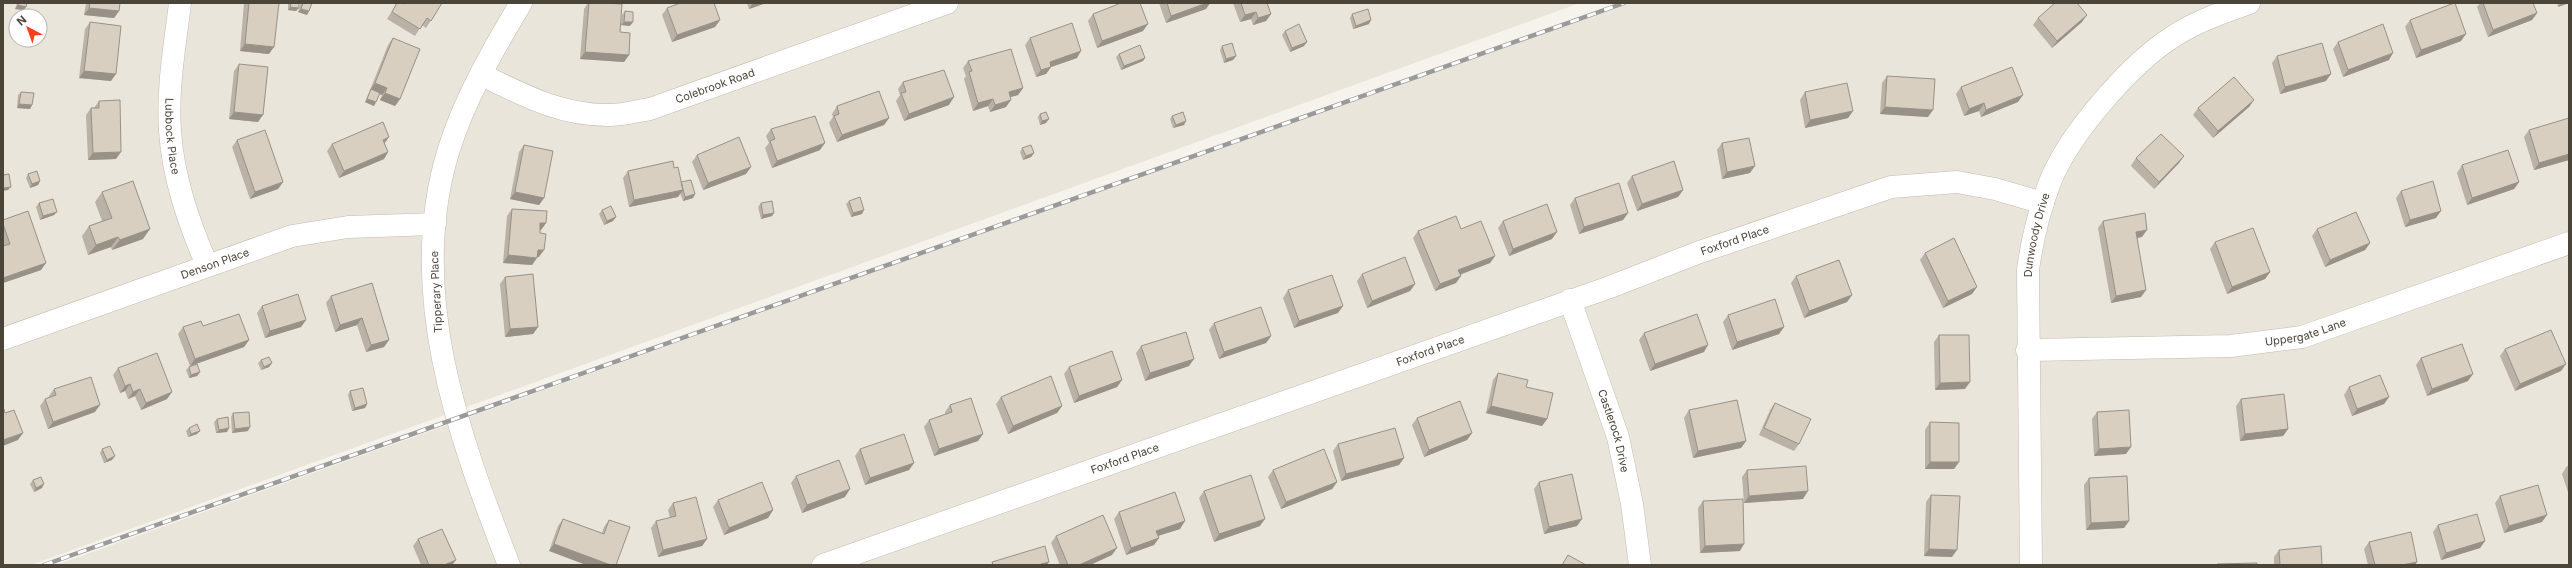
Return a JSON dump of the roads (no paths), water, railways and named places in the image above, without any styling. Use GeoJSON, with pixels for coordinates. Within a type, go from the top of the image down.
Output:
{"type":"FeatureCollection","features":[{"type":"Feature","properties":{"kind":"street","name":"Lubbock Place"},"geometry":{"type":"LineString","coordinates":[[180,3],[171,82],[170,131],[179,189],[207,266]]}},
{"type":"Feature","properties":{"kind":"street","name":"Tipperary Place"},"geometry":{"type":"LineString","coordinates":[[509,565],[457,418],[446,379],[435,319],[432,265],[438,196],[449,149],[465,108],[521,3]]}},
{"type":"Feature","properties":{"kind":"street","name":"Colebrook Road"},"geometry":{"type":"LineString","coordinates":[[482,74],[533,100],[555,109],[572,113],[615,114],[650,109],[947,3]]}},
{"type":"Feature","properties":{"kind":"street","name":"Dunwoody Drive"},"geometry":{"type":"LineString","coordinates":[[2031,565],[2028,270],[2033,238],[2050,180],[2077,134],[2122,80],[2174,36],[2196,24],[2249,3]]}},
{"type":"Feature","properties":{"kind":"street","name":"Foxford Place"},"geometry":{"type":"LineString","coordinates":[[823,565],[1570,300],[1697,253],[1891,187],[1957,182],[1995,189],[2043,203]]}},
{"type":"Feature","properties":{"kind":"street","name":"Denson Place"},"geometry":{"type":"LineString","coordinates":[[3,339],[292,236],[348,227],[435,224]]}},
{"type":"Feature","properties":{"kind":"street","name":"Uppergate Lane"},"geometry":{"type":"LineString","coordinates":[[2028,350],[2231,346],[2302,337],[2569,243]]}},
{"type":"Feature","properties":{"kind":"street","name":"Castlerock Drive"},"geometry":{"type":"LineString","coordinates":[[1570,300],[1618,437],[1632,504],[1640,565]]}},
{"type":"Feature","properties":{"kind":"railway"},"geometry":{"type":"LineString","coordinates":[[44,565],[1624,3]]}}]}
